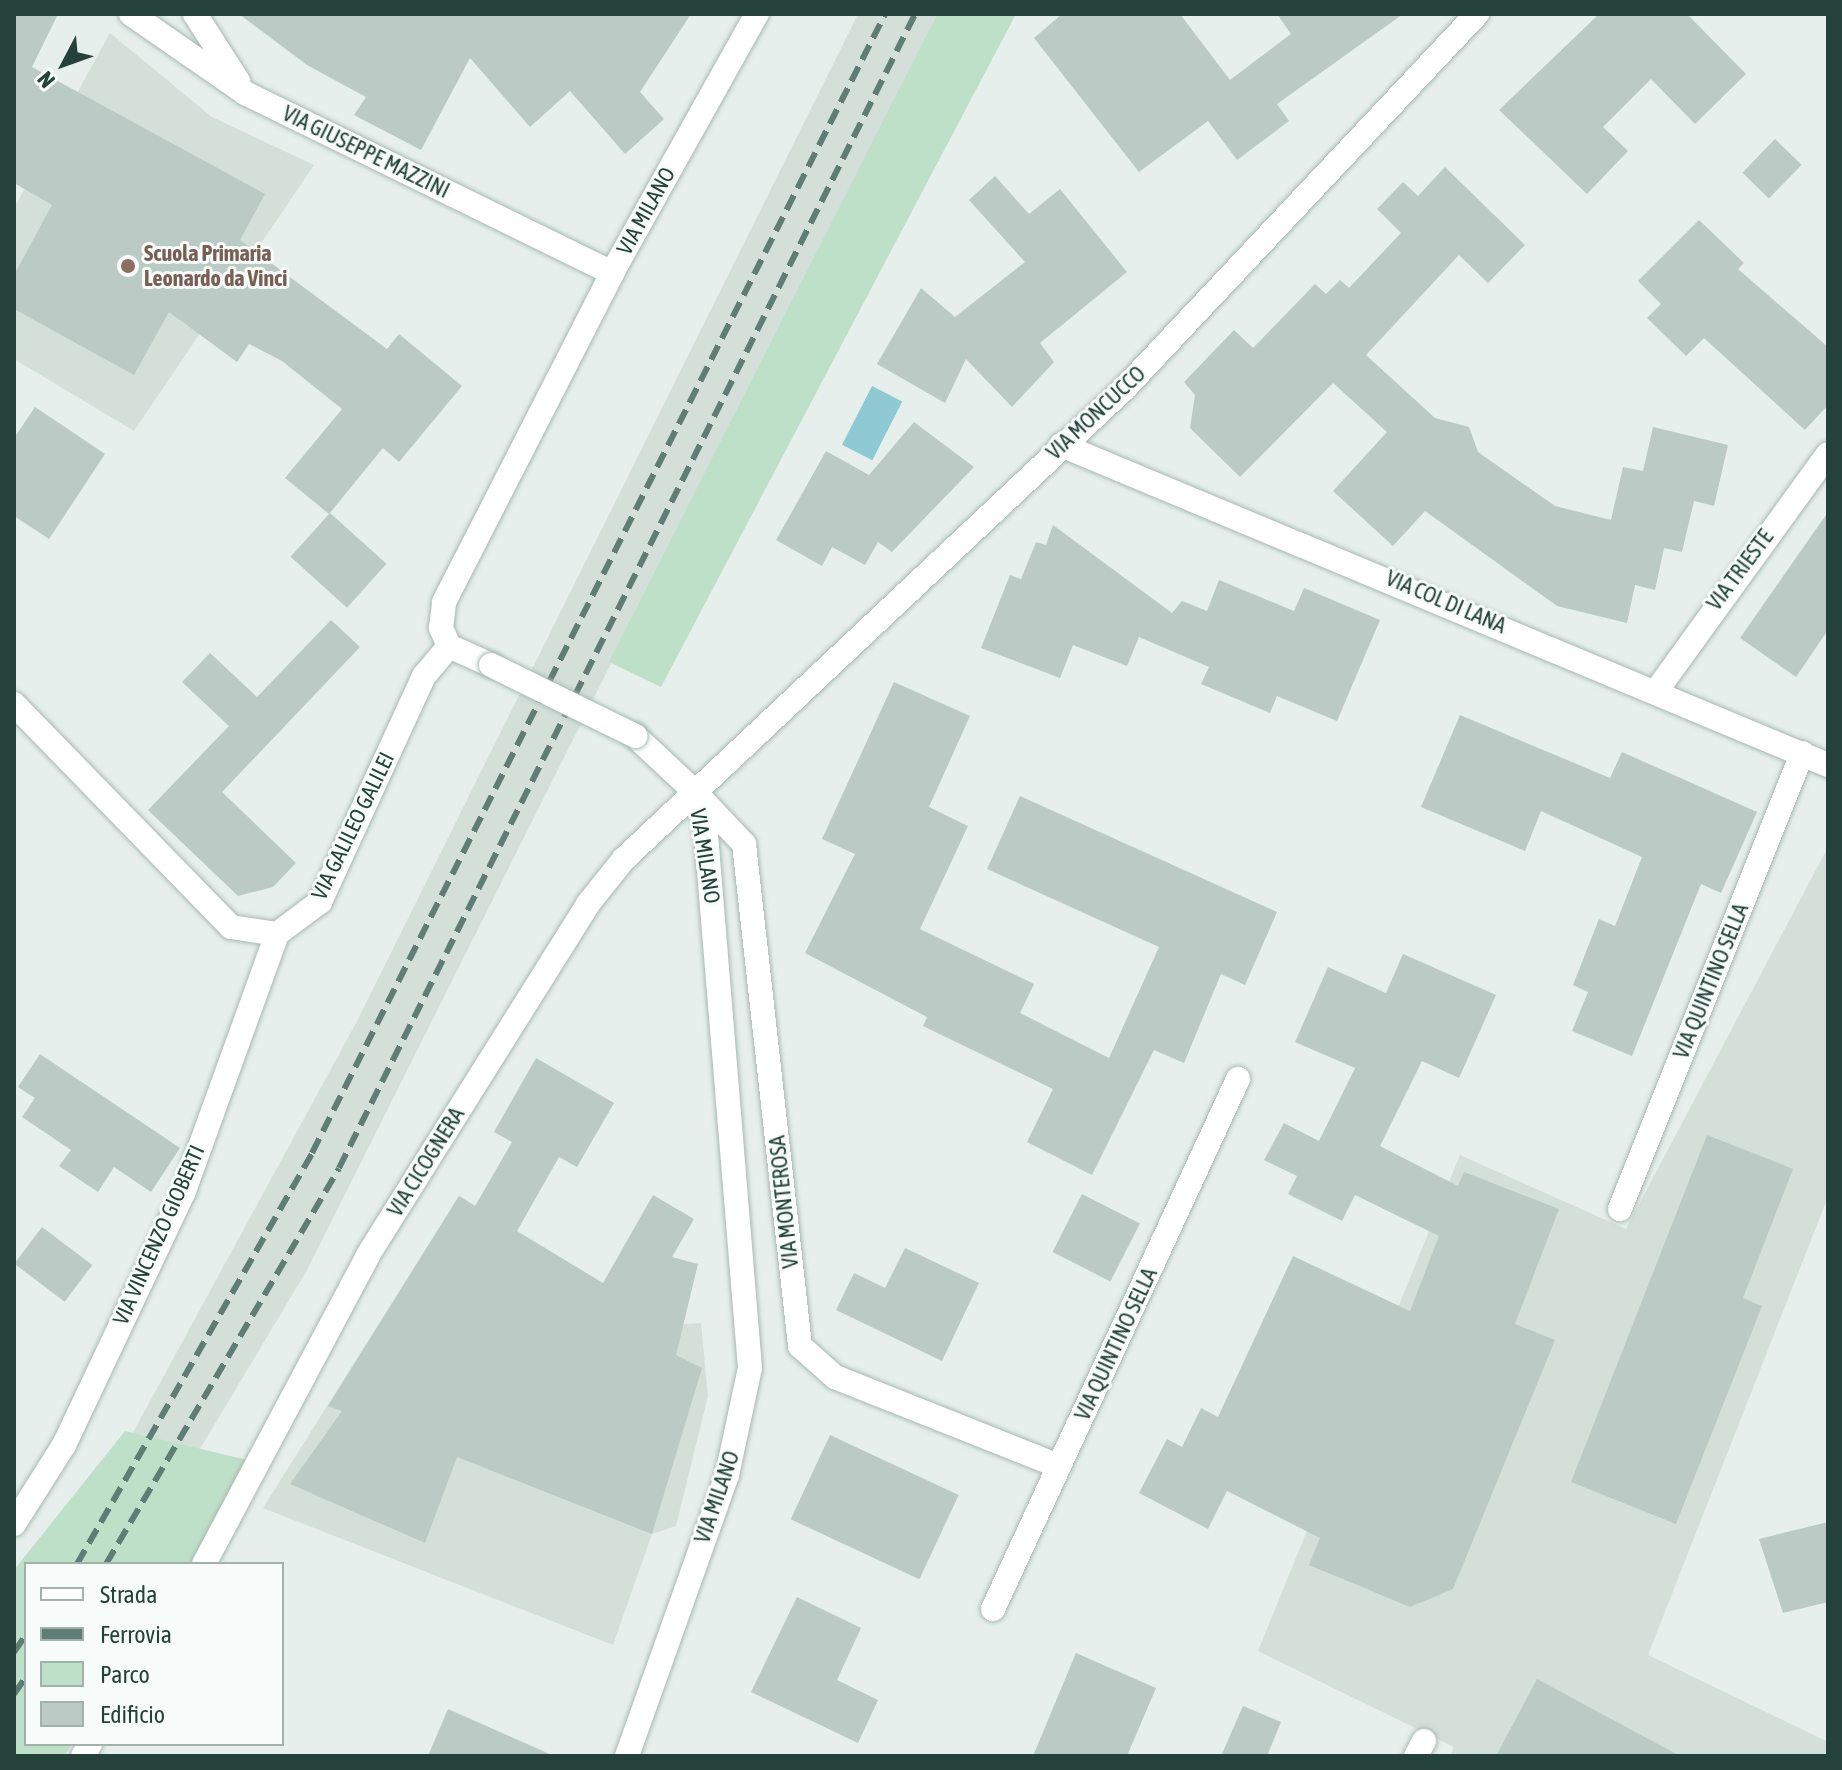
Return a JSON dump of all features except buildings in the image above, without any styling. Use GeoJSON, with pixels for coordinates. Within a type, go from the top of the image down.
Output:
{"type":"FeatureCollection","features":[{"type":"Feature","properties":{"kind":"street","name":"VIA GIUSEPPE MAZZINI"},"geometry":{"type":"LineString","coordinates":[[131,14],[245,93],[612,273]]}},
{"type":"Feature","properties":{"kind":"street"},"geometry":{"type":"LineString","coordinates":[[195,14],[245,93]]}},
{"type":"Feature","properties":{"kind":"street","name":"VIA MILANO"},"geometry":{"type":"LineString","coordinates":[[627,1756],[727,1475],[750,1368],[708,853],[694,791],[635,736],[449,646],[441,628],[444,602],[612,273],[757,14]]}},
{"type":"Feature","properties":{"kind":"street","name":"VIA MONCUCCO"},"geometry":{"type":"LineString","coordinates":[[694,791],[1061,445],[1304,204],[1477,14]]}},
{"type":"Feature","properties":{"kind":"street","name":"VIA COL DI LANA"},"geometry":{"type":"LineString","coordinates":[[1061,445],[1657,690],[1828,765]]}},
{"type":"Feature","properties":{"kind":"street","name":"VIA TRIESTE"},"geometry":{"type":"LineString","coordinates":[[1657,690],[1828,454]]}},
{"type":"Feature","properties":{"kind":"street","name":"VIA GALILEO GALILEI"},"geometry":{"type":"LineString","coordinates":[[277,934],[320,902],[424,676],[449,646]]}},
{"type":"Feature","properties":{"kind":"street"},"geometry":{"type":"LineString","coordinates":[[14,704],[231,927],[277,934]]}},
{"type":"Feature","properties":{"kind":"street","name":"VIA QUINTINO SELLA"},"geometry":{"type":"LineString","coordinates":[[1620,1209],[1802,753]]}},
{"type":"Feature","properties":{"kind":"street","name":"VIA MONTEROSA"},"geometry":{"type":"LineString","coordinates":[[694,791],[744,844],[800,1346],[835,1377],[1059,1466]]}},
{"type":"Feature","properties":{"kind":"street","name":"VIA CICOGNERA"},"geometry":{"type":"LineString","coordinates":[[205,1562],[368,1255],[579,918],[624,859],[694,791]]}},
{"type":"Feature","properties":{"kind":"street","name":"VIA VINCENZO GIOBERTI"},"geometry":{"type":"LineString","coordinates":[[14,1524],[64,1445],[184,1191],[277,934]]}},
{"type":"Feature","properties":{"kind":"street","name":"VIA QUINTINO SELLA"},"geometry":{"type":"LineString","coordinates":[[993,1609],[1238,1079]]}},
{"type":"Feature","properties":{"kind":"shaded area"},"geometry":{"type":"Polygon","coordinates":[[[858,14],[937,14],[307,1270],[180,1482],[48,1562],[124,1449],[356,1023],[858,14]]]}},
{"type":"Feature","properties":{"kind":"shaded area","name":"Scuola Primaria Leonardo da Vinci"},"geometry":{"type":"Polygon","coordinates":[[[110,33],[212,117],[314,165],[134,431],[14,359],[14,208],[110,33]]]}},
{"type":"Feature","properties":{"kind":"shaded area"},"geometry":{"type":"Polygon","coordinates":[[[1828,847],[1828,1197],[1648,1655],[1828,1742],[1828,1756],[1450,1756],[1454,1747],[1258,1651],[1460,1155],[1626,1229],[1828,847]]]}},
{"type":"Feature","properties":{"kind":"shaded area"},"geometry":{"type":"Polygon","coordinates":[[[459,1196],[668,1325],[701,1323],[708,1396],[676,1526],[652,1534],[613,1645],[263,1508],[459,1196]]]}},
{"type":"Feature","properties":{"kind":"green space"},"geometry":{"type":"Polygon","coordinates":[[[937,14],[1016,14],[661,687],[609,662],[937,14]]]}},
{"type":"Feature","properties":{"kind":"green space"},"geometry":{"type":"Polygon","coordinates":[[[125,1431],[256,1462],[191,1562],[24,1562],[24,1746],[71,1746],[64,1756],[14,1756],[14,1570],[125,1431]]]}},
{"type":"Feature","properties":{"kind":"water"},"geometry":{"type":"Polygon","coordinates":[[[872,386],[902,401],[872,460],[842,445],[872,386]]]}},
{"type":"Feature","properties":{"kind":"railway"},"geometry":{"type":"LineString","coordinates":[[78,1562],[312,1153],[885,14]]}},
{"type":"Feature","properties":{"kind":"railway"},"geometry":{"type":"LineString","coordinates":[[107,1562],[339,1168],[915,14]]}},
{"type":"Feature","properties":{"kind":"railway"},"geometry":{"type":"LineString","coordinates":[[14,1652],[24,1638]]}},
{"type":"Feature","properties":{"kind":"railway"},"geometry":{"type":"LineString","coordinates":[[14,1694],[24,1680]]}},
{"type":"Feature","properties":{"kind":"place","name":"Scuola Primaria Leonardo da Vinci"},"geometry":{"type":"Point","coordinates":[128,266]}}]}
